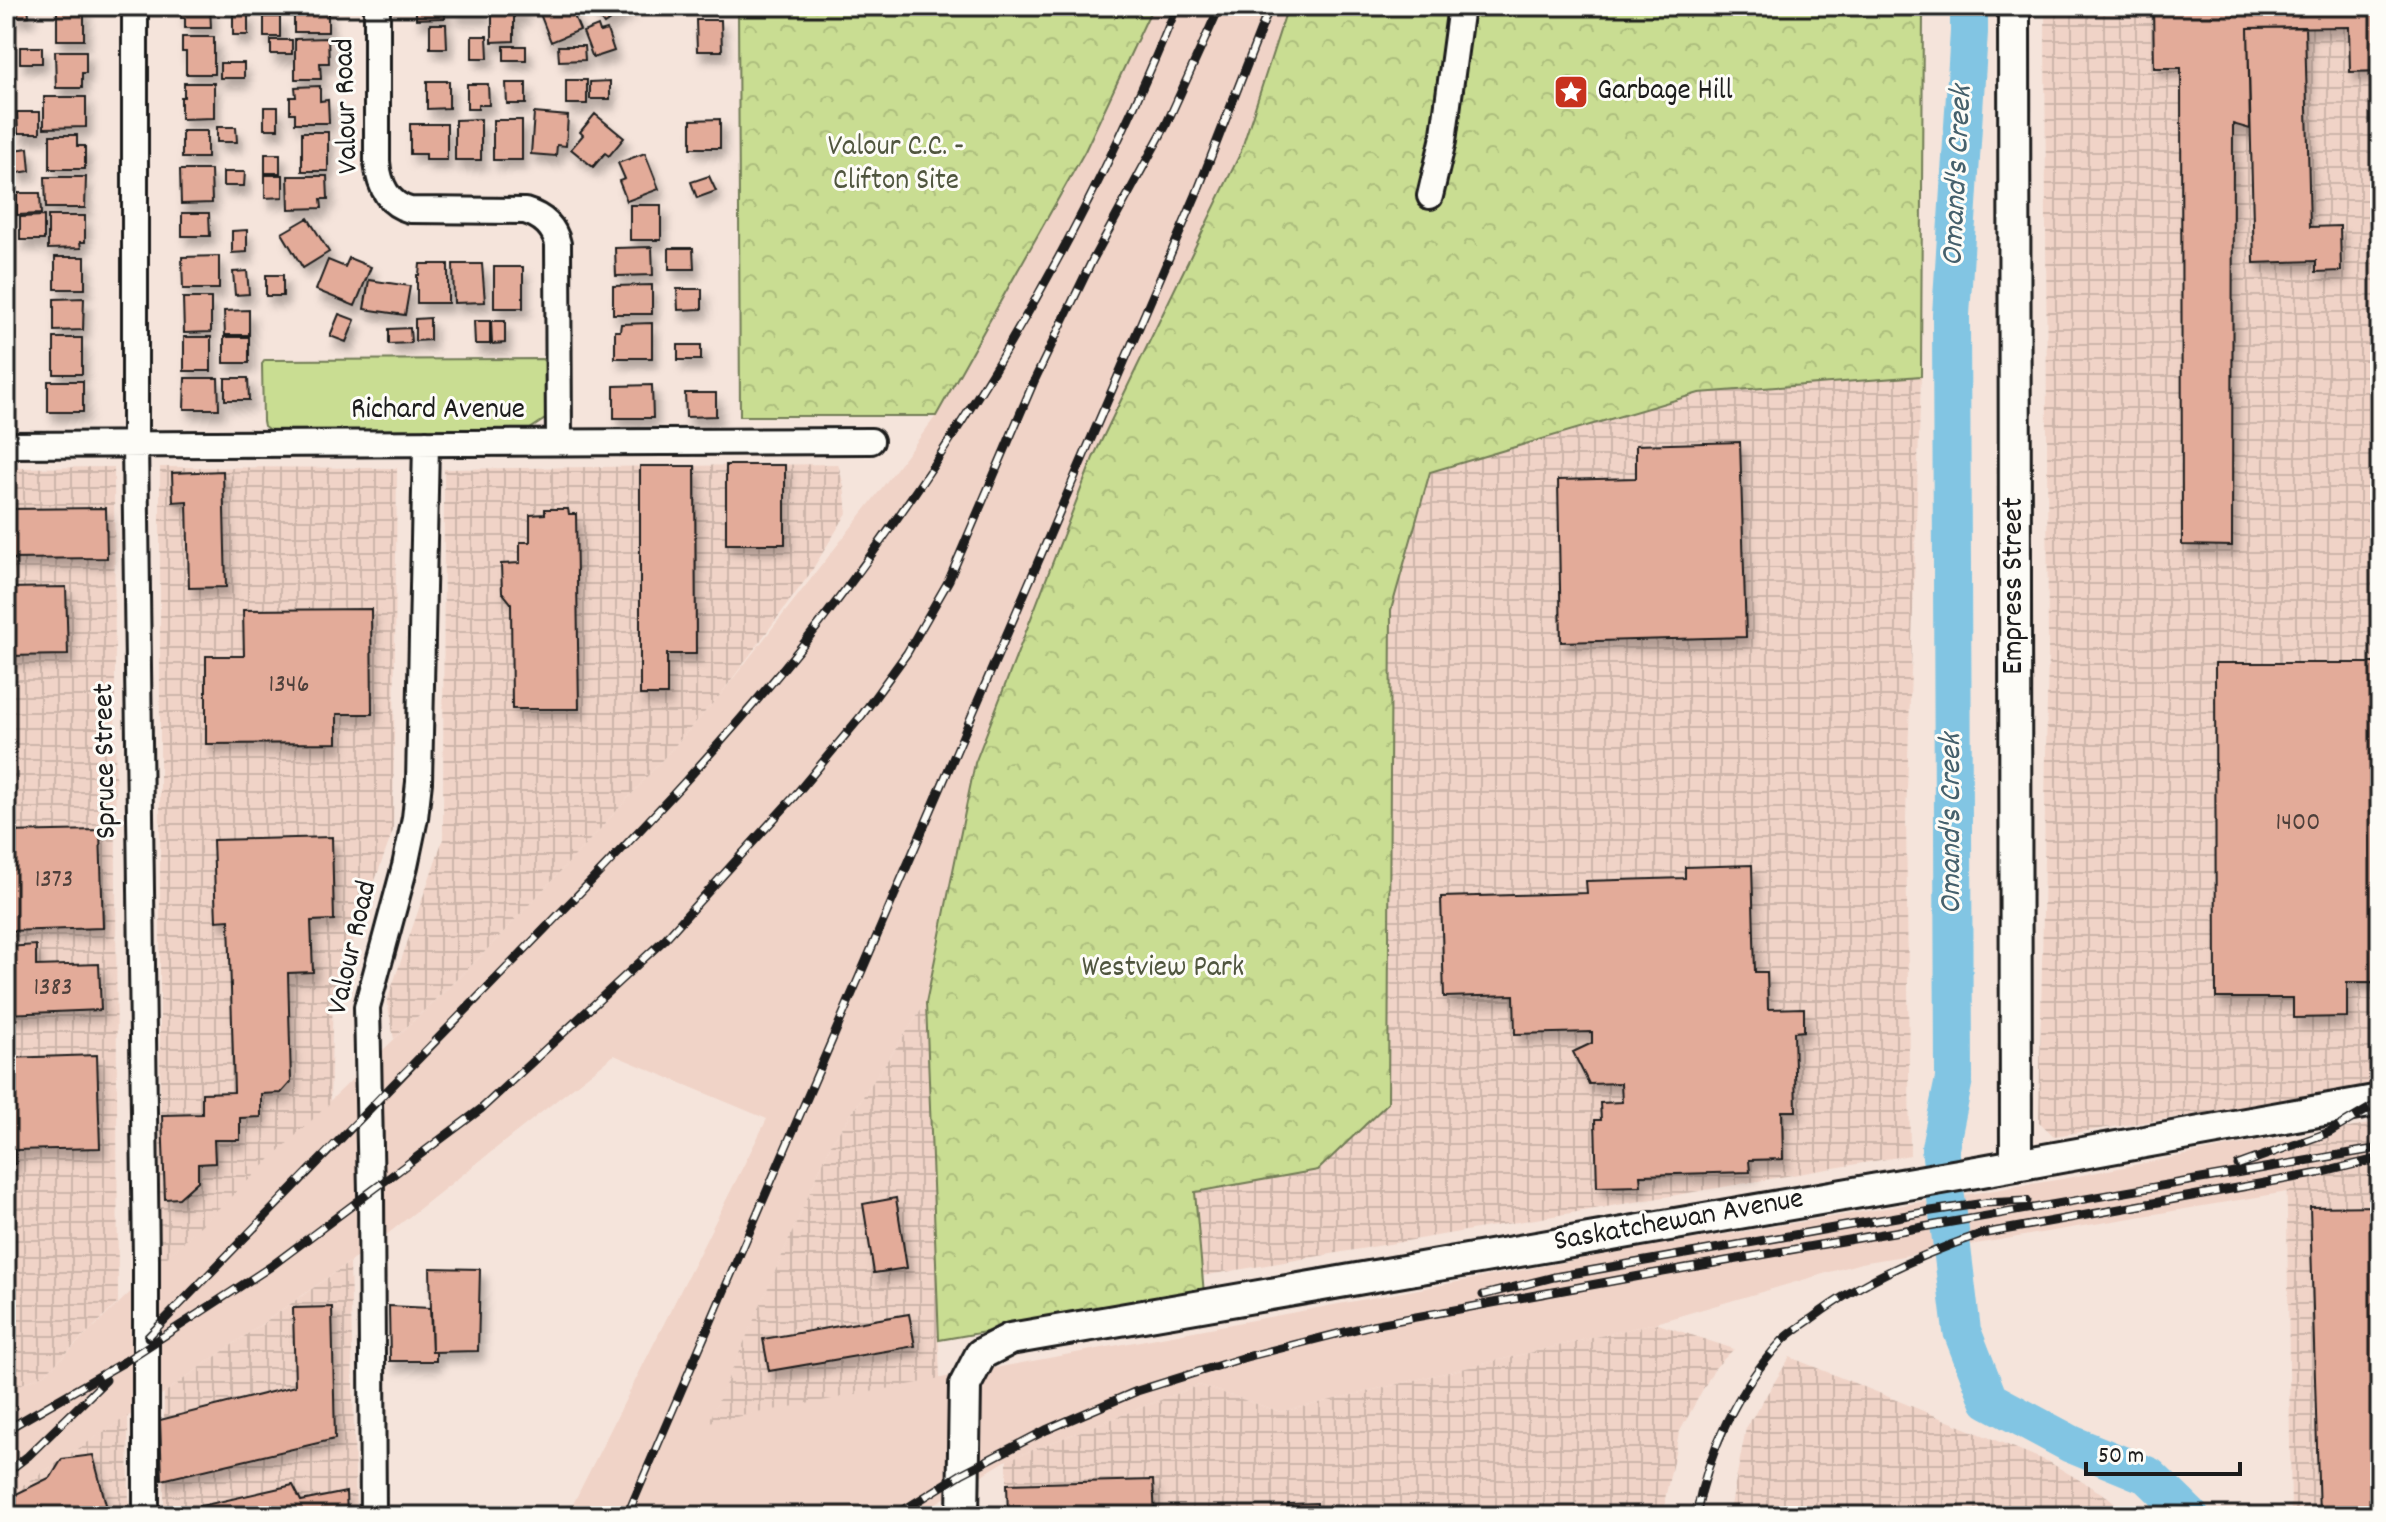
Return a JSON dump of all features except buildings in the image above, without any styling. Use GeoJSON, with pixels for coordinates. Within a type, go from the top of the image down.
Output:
{"type":"FeatureCollection","features":[{"type":"Feature","properties":{"kind":"street","name":"Spruce Street"},"geometry":{"type":"LineString","coordinates":[[135,6],[135,444],[146,1260],[146,1516]]}},
{"type":"Feature","properties":{"kind":"street","name":"Valour Road"},"geometry":{"type":"LineString","coordinates":[[377,6],[377,162],[379,178],[388,196],[398,206],[410,210],[525,211],[541,217],[556,235],[559,442]]}},
{"type":"Feature","properties":{"kind":"street"},"geometry":{"type":"LineString","coordinates":[[1430,196],[1443,141],[1461,6]]}},
{"type":"Feature","properties":{"kind":"street","name":"Empress Street"},"geometry":{"type":"LineString","coordinates":[[2014,6],[2016,1165]]}},
{"type":"Feature","properties":{"kind":"street","name":"Richard Avenue"},"geometry":{"type":"LineString","coordinates":[[6,445],[871,441]]}},
{"type":"Feature","properties":{"kind":"street","name":"Valour Road"},"geometry":{"type":"LineString","coordinates":[[373,1516],[367,1007],[405,866],[419,782],[426,443]]}},
{"type":"Feature","properties":{"kind":"street","name":"Saskatchewan Avenue"},"geometry":{"type":"LineString","coordinates":[[963,1516],[965,1385],[981,1354],[1010,1339],[2380,1100]]}},
{"type":"Feature","properties":{"kind":"shaded area"},"geometry":{"type":"Polygon","coordinates":[[[1153,6],[1288,6],[1240,154],[1093,458],[975,763],[926,1003],[831,1144],[710,1421],[1618,1252],[2062,1179],[2263,1140],[2286,1140],[2287,1192],[1861,1263],[1655,1323],[1281,1412],[1199,1385],[1007,1460],[920,1516],[567,1516],[767,1119],[614,1055],[371,1247],[164,1393],[6,1496],[6,1391],[45,1374],[479,958],[721,694],[875,497],[936,416],[1085,151],[1153,6]]]}},
{"type":"Feature","properties":{"kind":"shaded area"},"geometry":{"type":"Polygon","coordinates":[[[2045,6],[2380,6],[2380,1082],[2238,1108],[2054,1136],[2039,1122],[2048,651],[2045,6]]]}},
{"type":"Feature","properties":{"kind":"shaded area"},"geometry":{"type":"Polygon","coordinates":[[[1921,376],[1906,817],[1910,1155],[1202,1276],[1195,1192],[1318,1170],[1388,1103],[1391,610],[1430,471],[1699,393],[1921,376]]]}},
{"type":"Feature","properties":{"kind":"shaded area"},"geometry":{"type":"Polygon","coordinates":[[[838,464],[847,513],[809,575],[721,694],[479,958],[394,1039],[387,1001],[443,839],[444,469],[838,464]]]}},
{"type":"Feature","properties":{"kind":"shaded area"},"geometry":{"type":"Polygon","coordinates":[[[114,467],[118,1303],[45,1374],[6,1391],[6,468],[114,467]]]}},
{"type":"Feature","properties":{"kind":"shaded area"},"geometry":{"type":"Polygon","coordinates":[[[160,467],[397,468],[393,831],[333,996],[330,1103],[160,1264],[160,467]]]}},
{"type":"Feature","properties":{"kind":"shaded area"},"geometry":{"type":"Polygon","coordinates":[[[926,1003],[940,1379],[709,1422],[831,1144],[926,1003]]]}},
{"type":"Feature","properties":{"kind":"shaded area"},"geometry":{"type":"Polygon","coordinates":[[[2380,1122],[2380,1516],[2291,1516],[2286,1140],[2380,1122]]]}},
{"type":"Feature","properties":{"kind":"shaded area"},"geometry":{"type":"Polygon","coordinates":[[[350,1262],[356,1516],[164,1516],[164,1393],[350,1262]]]}},
{"type":"Feature","properties":{"kind":"shaded area"},"geometry":{"type":"Polygon","coordinates":[[[1655,1323],[1734,1349],[1714,1369],[1679,1433],[1665,1499],[1665,1516],[1007,1516],[1007,1460],[1199,1385],[1281,1412],[1655,1323]]]}},
{"type":"Feature","properties":{"kind":"shaded area"},"geometry":{"type":"Polygon","coordinates":[[[1790,1357],[2049,1462],[2108,1497],[2129,1516],[1729,1516],[1746,1428],[1790,1357]]]}},
{"type":"Feature","properties":{"kind":"shaded area"},"geometry":{"type":"Polygon","coordinates":[[[128,1416],[129,1516],[6,1516],[6,1496],[128,1416]]]}},
{"type":"Feature","properties":{"kind":"green space","name":"Valour C.C. - Clifton Site"},"geometry":{"type":"Polygon","coordinates":[[[738,6],[1153,6],[1085,151],[936,416],[740,416],[738,6]]]}},
{"type":"Feature","properties":{"kind":"green space","name":"Westview Park"},"geometry":{"type":"Polygon","coordinates":[[[1288,6],[1923,6],[1921,376],[1699,393],[1430,472],[1391,610],[1388,1103],[1318,1170],[1195,1192],[1204,1294],[939,1340],[926,1003],[975,763],[1093,458],[1240,154],[1288,6]]]}},
{"type":"Feature","properties":{"kind":"green space"},"geometry":{"type":"Polygon","coordinates":[[[542,359],[548,364],[547,412],[545,419],[530,429],[271,431],[264,426],[262,364],[265,360],[542,359]]]}},
{"type":"Feature","properties":{"kind":"waterway","name":"Omand's Creek"},"geometry":{"type":"LineString","coordinates":[[1969,6],[1951,315],[1954,1079],[1940,1148],[1962,1331],[1989,1400],[2071,1444],[2149,1476],[2190,1516]]}},
{"type":"Feature","properties":{"kind":"railway"},"geometry":{"type":"LineString","coordinates":[[148,1337],[672,795],[759,698],[840,597],[938,458],[1028,312],[1108,162],[1177,6]]}},
{"type":"Feature","properties":{"kind":"railway"},"geometry":{"type":"LineString","coordinates":[[6,1430],[124,1362],[270,1267],[481,1109],[665,939],[793,798],[862,715],[907,653],[949,580],[1035,379],[1092,261],[1166,125],[1220,6]]}},
{"type":"Feature","properties":{"kind":"railway"},"geometry":{"type":"LineString","coordinates":[[627,1516],[1196,195],[1270,6]]}},
{"type":"Feature","properties":{"kind":"railway"},"geometry":{"type":"LineString","coordinates":[[2238,1165],[2330,1132],[2380,1102]]}},
{"type":"Feature","properties":{"kind":"railway"},"geometry":{"type":"LineString","coordinates":[[894,1516],[963,1473],[1046,1430],[1137,1391],[1246,1357],[1372,1325],[2380,1148]]}},
{"type":"Feature","properties":{"kind":"railway"},"geometry":{"type":"LineString","coordinates":[[1696,1516],[1717,1445],[1751,1380],[1792,1332],[1871,1281],[1937,1250],[1981,1234],[2320,1173],[2380,1158]]}},
{"type":"Feature","properties":{"kind":"railway"},"geometry":{"type":"LineString","coordinates":[[1483,1295],[1554,1277],[1931,1211],[2027,1201]]}},
{"type":"Feature","properties":{"kind":"railway"},"geometry":{"type":"LineString","coordinates":[[6,1473],[28,1456],[106,1380]]}},
{"type":"Feature","properties":{"kind":"place","name":"Garbage Hill"},"geometry":{"type":"Point","coordinates":[1571,92]}}]}
